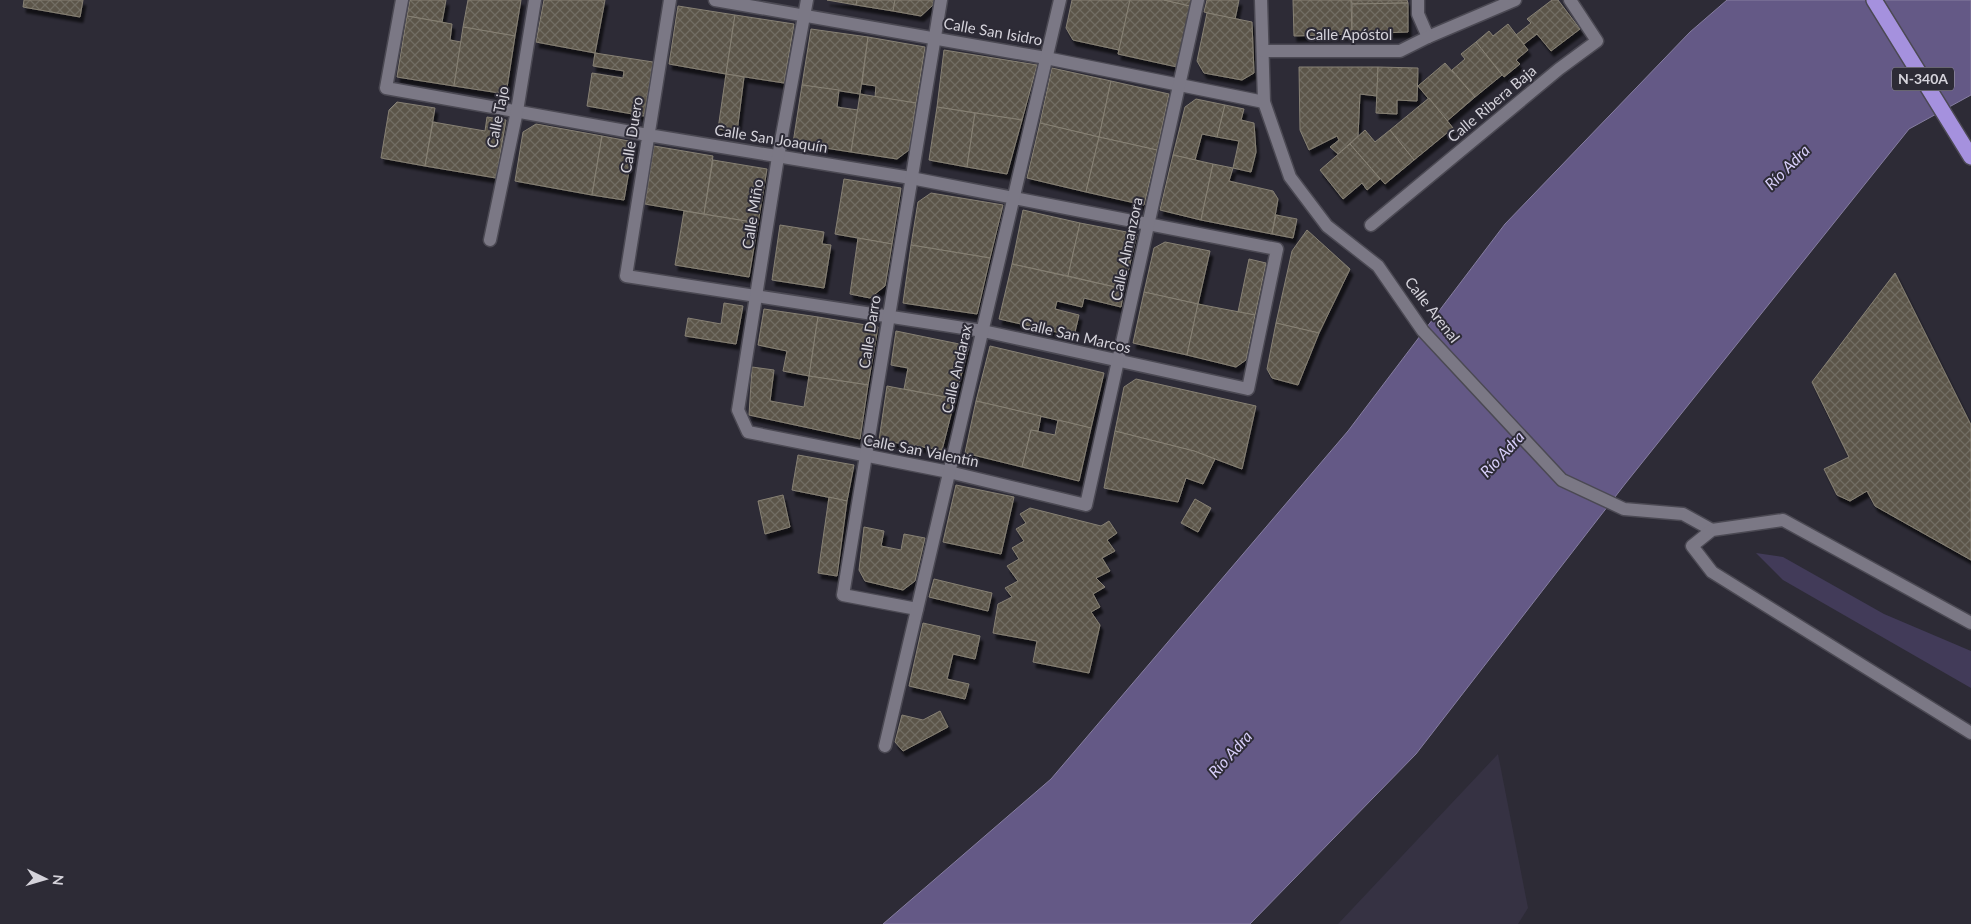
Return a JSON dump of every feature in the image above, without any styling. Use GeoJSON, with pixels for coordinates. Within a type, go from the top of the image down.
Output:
{"type":"FeatureCollection","features":[{"type":"Feature","properties":{"kind":"highway","name":"N-340A"},"geometry":{"type":"LineString","coordinates":[[1874,0],[1971,157]]}},
{"type":"Feature","properties":{"kind":"street","name":"Calle San Joaquín"},"geometry":{"type":"LineString","coordinates":[[402,0],[386,88],[648,135],[911,178],[1149,224]]}},
{"type":"Feature","properties":{"kind":"street","name":"Calle Tajo"},"geometry":{"type":"LineString","coordinates":[[490,240],[517,110],[535,0]]}},
{"type":"Feature","properties":{"kind":"street","name":"Calle Duero"},"geometry":{"type":"LineString","coordinates":[[626,276],[670,0]]}},
{"type":"Feature","properties":{"kind":"street","name":"Calle San Isidro"},"geometry":{"type":"LineString","coordinates":[[715,0],[1046,58],[1264,102]]}},
{"type":"Feature","properties":{"kind":"street","name":"Calle Miño"},"geometry":{"type":"LineString","coordinates":[[748,432],[738,410],[778,157],[806,0]]}},
{"type":"Feature","properties":{"kind":"street","name":"Calle Darro"},"geometry":{"type":"LineString","coordinates":[[917,610],[843,595],[941,0]]}},
{"type":"Feature","properties":{"kind":"street","name":"Calle Andarax"},"geometry":{"type":"LineString","coordinates":[[884,746],[1060,0]]}},
{"type":"Feature","properties":{"kind":"street","name":"Calle Almanzora"},"geometry":{"type":"LineString","coordinates":[[1086,505],[1198,0]]}},
{"type":"Feature","properties":{"kind":"street","name":"Calle Arenal"},"geometry":{"type":"LineString","coordinates":[[1261,0],[1264,102],[1290,176],[1328,226],[1378,266],[1423,330],[1562,480],[1624,509],[1683,514],[1712,530]]}},
{"type":"Feature","properties":{"kind":"street"},"geometry":{"type":"LineString","coordinates":[[1418,0],[1418,14],[1428,37]]}},
{"type":"Feature","properties":{"kind":"street","name":"Calle Apóstol"},"geometry":{"type":"LineString","coordinates":[[1262,51],[1400,51],[1515,0]]}},
{"type":"Feature","properties":{"kind":"street","name":"Calle Ribera Baja"},"geometry":{"type":"LineString","coordinates":[[1371,225],[1559,69],[1597,41],[1570,0]]}},
{"type":"Feature","properties":{"kind":"street","name":"Calle San Marcos"},"geometry":{"type":"LineString","coordinates":[[626,276],[983,331],[1248,389],[1276,249],[1149,224]]}},
{"type":"Feature","properties":{"kind":"street","name":"Calle San Valentín"},"geometry":{"type":"LineString","coordinates":[[748,432],[950,472],[1086,505]]}},
{"type":"Feature","properties":{"kind":"street"},"geometry":{"type":"LineString","coordinates":[[1971,623],[1783,520],[1712,530],[1692,546],[1712,572],[1971,733]]}},
{"type":"Feature","properties":{"kind":"shaded area"},"geometry":{"type":"Polygon","coordinates":[[[1756,553],[1783,557],[1884,614],[1971,651],[1971,688],[1783,580],[1756,553]]]}},
{"type":"Feature","properties":{"kind":"shaded area"},"geometry":{"type":"Polygon","coordinates":[[[1498,754],[1528,908],[1518,924],[1338,924],[1498,754]]]}},
{"type":"Feature","properties":{"kind":"water","name":"Río Adra"},"geometry":{"type":"Polygon","coordinates":[[[1727,0],[1971,0],[1971,95],[1909,129],[1625,484],[1416,754],[1250,924],[883,924],[1051,779],[1348,431],[1505,224],[1690,32],[1727,0]]]}},
{"type":"Feature","properties":{"kind":"building"},"geometry":{"type":"Polygon","coordinates":[[[24,0],[83,0],[80,17],[23,7],[24,0]]]}},
{"type":"Feature","properties":{"kind":"building"},"geometry":{"type":"Polygon","coordinates":[[[410,0],[446,0],[442,22],[407,16],[410,0]]]}},
{"type":"Feature","properties":{"kind":"building"},"geometry":{"type":"Polygon","coordinates":[[[468,0],[521,0],[515,36],[463,27],[468,0]]]}},
{"type":"Feature","properties":{"kind":"building"},"geometry":{"type":"Polygon","coordinates":[[[544,0],[605,0],[595,53],[536,42],[544,0]]]}},
{"type":"Feature","properties":{"kind":"building"},"geometry":{"type":"Polygon","coordinates":[[[827,0],[857,0],[856,5],[827,0]]]}},
{"type":"Feature","properties":{"kind":"building"},"geometry":{"type":"Polygon","coordinates":[[[857,0],[895,0],[893,11],[856,5],[857,0]]]}},
{"type":"Feature","properties":{"kind":"building"},"geometry":{"type":"Polygon","coordinates":[[[895,0],[934,0],[933,5],[921,16],[893,11],[895,0]]]}},
{"type":"Feature","properties":{"kind":"building"},"geometry":{"type":"Polygon","coordinates":[[[1072,0],[1130,0],[1119,50],[1073,40],[1066,28],[1072,0]]]}},
{"type":"Feature","properties":{"kind":"building"},"geometry":{"type":"Polygon","coordinates":[[[1130,0],[1164,0],[1190,6],[1177,67],[1118,54],[1130,0]]]}},
{"type":"Feature","properties":{"kind":"building"},"geometry":{"type":"Polygon","coordinates":[[[1164,0],[1191,0],[1190,6],[1164,0]]]}},
{"type":"Feature","properties":{"kind":"building"},"geometry":{"type":"Polygon","coordinates":[[[1207,0],[1239,0],[1235,19],[1204,12],[1207,0]]]}},
{"type":"Feature","properties":{"kind":"building"},"geometry":{"type":"Polygon","coordinates":[[[1293,0],[1351,0],[1352,34],[1294,36],[1293,0]]]}},
{"type":"Feature","properties":{"kind":"building"},"geometry":{"type":"Polygon","coordinates":[[[1351,0],[1407,0],[1408,3],[1352,4],[1351,0]]]}},
{"type":"Feature","properties":{"kind":"building"},"geometry":{"type":"Polygon","coordinates":[[[1552,0],[1558,0],[1580,29],[1551,51],[1537,34],[1524,44],[1516,35],[1531,23],[1527,19],[1552,0]]]}},
{"type":"Feature","properties":{"kind":"building"},"geometry":{"type":"Polygon","coordinates":[[[1408,3],[1408,32],[1352,34],[1352,4],[1408,3]]]}},
{"type":"Feature","properties":{"kind":"building"},"geometry":{"type":"Polygon","coordinates":[[[678,6],[735,15],[726,74],[669,64],[678,6]]]}},
{"type":"Feature","properties":{"kind":"building"},"geometry":{"type":"Polygon","coordinates":[[[1207,13],[1252,22],[1254,73],[1242,80],[1204,73],[1197,61],[1207,13]]]}},
{"type":"Feature","properties":{"kind":"building"},"geometry":{"type":"Polygon","coordinates":[[[735,15],[794,24],[784,83],[726,74],[735,15]]]}},
{"type":"Feature","properties":{"kind":"building"},"geometry":{"type":"Polygon","coordinates":[[[407,16],[452,24],[450,40],[461,42],[454,86],[397,77],[407,16]]]}},
{"type":"Feature","properties":{"kind":"building"},"geometry":{"type":"Polygon","coordinates":[[[1508,24],[1528,50],[1516,60],[1520,64],[1504,77],[1476,42],[1489,31],[1493,36],[1508,24]]]}},
{"type":"Feature","properties":{"kind":"building"},"geometry":{"type":"Polygon","coordinates":[[[463,27],[515,36],[506,94],[454,86],[463,27]]]}},
{"type":"Feature","properties":{"kind":"building"},"geometry":{"type":"Polygon","coordinates":[[[811,29],[868,37],[860,94],[802,85],[811,29]]]}},
{"type":"Feature","properties":{"kind":"building"},"geometry":{"type":"Polygon","coordinates":[[[868,37],[925,47],[916,103],[875,97],[876,86],[862,84],[868,37]]]}},
{"type":"Feature","properties":{"kind":"building"},"geometry":{"type":"Polygon","coordinates":[[[1476,42],[1502,75],[1475,97],[1452,70],[1465,59],[1461,54],[1476,42]]]}},
{"type":"Feature","properties":{"kind":"building"},"geometry":{"type":"Polygon","coordinates":[[[944,50],[1037,65],[1022,120],[937,107],[944,50]]]}},
{"type":"Feature","properties":{"kind":"building"},"geometry":{"type":"Polygon","coordinates":[[[595,53],[653,62],[644,116],[587,106],[592,73],[623,78],[624,71],[593,66],[595,53]]]}},
{"type":"Feature","properties":{"kind":"building"},"geometry":{"type":"Polygon","coordinates":[[[1445,63],[1475,97],[1447,121],[1418,86],[1445,63]]]}},
{"type":"Feature","properties":{"kind":"building"},"geometry":{"type":"Polygon","coordinates":[[[1299,67],[1378,67],[1377,96],[1360,94],[1358,136],[1338,154],[1330,147],[1339,140],[1337,136],[1309,150],[1300,130],[1299,67]]]}},
{"type":"Feature","properties":{"kind":"building"},"geometry":{"type":"Polygon","coordinates":[[[1378,67],[1418,68],[1417,101],[1397,100],[1397,114],[1376,113],[1378,67]]]}},
{"type":"Feature","properties":{"kind":"building"},"geometry":{"type":"Polygon","coordinates":[[[1052,68],[1111,81],[1099,137],[1040,123],[1052,68]]]}},
{"type":"Feature","properties":{"kind":"building"},"geometry":{"type":"Polygon","coordinates":[[[726,74],[744,77],[737,132],[718,129],[726,74]]]}},
{"type":"Feature","properties":{"kind":"building"},"geometry":{"type":"Polygon","coordinates":[[[1111,81],[1169,94],[1157,150],[1099,137],[1111,81]]]}},
{"type":"Feature","properties":{"kind":"building"},"geometry":{"type":"Polygon","coordinates":[[[802,85],[839,90],[837,107],[858,110],[851,152],[793,143],[802,85]]]}},
{"type":"Feature","properties":{"kind":"building"},"geometry":{"type":"Polygon","coordinates":[[[860,94],[916,103],[909,150],[897,159],[851,152],[860,94]]]}},
{"type":"Feature","properties":{"kind":"building"},"geometry":{"type":"Polygon","coordinates":[[[1429,98],[1453,128],[1414,160],[1390,130],[1429,98]]]}},
{"type":"Feature","properties":{"kind":"building"},"geometry":{"type":"Polygon","coordinates":[[[1196,99],[1225,105],[1217,137],[1202,134],[1195,160],[1173,155],[1185,107],[1196,99]]]}},
{"type":"Feature","properties":{"kind":"building"},"geometry":{"type":"Polygon","coordinates":[[[397,102],[435,108],[425,166],[381,158],[389,110],[397,102]]]}},
{"type":"Feature","properties":{"kind":"building"},"geometry":{"type":"Polygon","coordinates":[[[1225,105],[1244,109],[1241,120],[1254,123],[1256,152],[1251,172],[1233,168],[1239,141],[1217,137],[1225,105]]]}},
{"type":"Feature","properties":{"kind":"building"},"geometry":{"type":"Polygon","coordinates":[[[937,107],[975,113],[967,167],[929,160],[937,107]]]}},
{"type":"Feature","properties":{"kind":"building"},"geometry":{"type":"Polygon","coordinates":[[[975,113],[1022,120],[1007,174],[967,167],[975,113]]]}},
{"type":"Feature","properties":{"kind":"building"},"geometry":{"type":"Polygon","coordinates":[[[487,117],[506,120],[496,178],[425,166],[433,122],[485,131],[487,117]]]}},
{"type":"Feature","properties":{"kind":"building"},"geometry":{"type":"Polygon","coordinates":[[[1040,123],[1099,137],[1086,192],[1027,178],[1040,123]]]}},
{"type":"Feature","properties":{"kind":"building"},"geometry":{"type":"Polygon","coordinates":[[[536,124],[602,136],[592,195],[515,181],[523,132],[536,124]]]}},
{"type":"Feature","properties":{"kind":"building"},"geometry":{"type":"Polygon","coordinates":[[[1365,130],[1375,142],[1390,130],[1414,160],[1385,184],[1350,144],[1365,130]]]}},
{"type":"Feature","properties":{"kind":"building"},"geometry":{"type":"Polygon","coordinates":[[[602,136],[634,142],[624,200],[592,195],[602,136]]]}},
{"type":"Feature","properties":{"kind":"building"},"geometry":{"type":"Polygon","coordinates":[[[1099,137],[1157,150],[1144,205],[1086,192],[1099,137]]]}},
{"type":"Feature","properties":{"kind":"building"},"geometry":{"type":"Polygon","coordinates":[[[1350,144],[1380,179],[1367,190],[1362,183],[1343,199],[1320,170],[1350,144]]]}},
{"type":"Feature","properties":{"kind":"building"},"geometry":{"type":"Polygon","coordinates":[[[654,146],[713,156],[704,214],[645,204],[654,146]]]}},
{"type":"Feature","properties":{"kind":"building"},"geometry":{"type":"Polygon","coordinates":[[[1173,155],[1213,164],[1201,220],[1160,210],[1173,155]]]}},
{"type":"Feature","properties":{"kind":"building"},"geometry":{"type":"Polygon","coordinates":[[[713,160],[767,169],[758,223],[704,214],[713,160]]]}},
{"type":"Feature","properties":{"kind":"building"},"geometry":{"type":"Polygon","coordinates":[[[1213,164],[1233,168],[1229,181],[1273,191],[1278,199],[1272,234],[1201,220],[1213,164]]]}},
{"type":"Feature","properties":{"kind":"building"},"geometry":{"type":"Polygon","coordinates":[[[844,179],[901,188],[892,244],[835,234],[844,179]]]}},
{"type":"Feature","properties":{"kind":"building"},"geometry":{"type":"Polygon","coordinates":[[[931,193],[1003,205],[990,258],[911,245],[918,202],[931,193]]]}},
{"type":"Feature","properties":{"kind":"building"},"geometry":{"type":"Polygon","coordinates":[[[1023,210],[1080,223],[1068,276],[1012,264],[1023,210]]]}},
{"type":"Feature","properties":{"kind":"building"},"geometry":{"type":"Polygon","coordinates":[[[684,211],[758,223],[749,277],[675,265],[684,211]]]}},
{"type":"Feature","properties":{"kind":"building"},"geometry":{"type":"Polygon","coordinates":[[[1276,215],[1297,219],[1293,238],[1272,234],[1276,215]]]}},
{"type":"Feature","properties":{"kind":"building"},"geometry":{"type":"Polygon","coordinates":[[[1080,223],[1137,234],[1124,289],[1068,276],[1080,223]]]}},
{"type":"Feature","properties":{"kind":"building"},"geometry":{"type":"Polygon","coordinates":[[[780,225],[824,232],[822,244],[831,245],[824,288],[772,280],[780,225]]]}},
{"type":"Feature","properties":{"kind":"building"},"geometry":{"type":"Polygon","coordinates":[[[1307,230],[1350,269],[1319,333],[1276,323],[1292,251],[1307,230]]]}},
{"type":"Feature","properties":{"kind":"building"},"geometry":{"type":"Polygon","coordinates":[[[858,238],[892,244],[885,286],[870,298],[850,294],[858,238]]]}},
{"type":"Feature","properties":{"kind":"building"},"geometry":{"type":"Polygon","coordinates":[[[1165,242],[1210,251],[1198,304],[1144,292],[1154,248],[1165,242]]]}},
{"type":"Feature","properties":{"kind":"building"},"geometry":{"type":"Polygon","coordinates":[[[911,245],[990,258],[977,314],[903,303],[911,245]]]}},
{"type":"Feature","properties":{"kind":"building"},"geometry":{"type":"Polygon","coordinates":[[[1249,259],[1266,263],[1255,315],[1238,312],[1249,259]]]}},
{"type":"Feature","properties":{"kind":"building"},"geometry":{"type":"Polygon","coordinates":[[[1012,264],[1124,289],[1121,307],[1084,298],[1082,307],[1057,301],[1055,309],[1079,315],[1074,336],[999,319],[1012,264]]]}},
{"type":"Feature","properties":{"kind":"building"},"geometry":{"type":"Polygon","coordinates":[[[1895,273],[1971,425],[1971,560],[1875,506],[1867,491],[1850,501],[1837,495],[1824,469],[1849,457],[1812,382],[1895,273]]]}},
{"type":"Feature","properties":{"kind":"building"},"geometry":{"type":"Polygon","coordinates":[[[1144,292],[1198,304],[1187,355],[1133,343],[1144,292]]]}},
{"type":"Feature","properties":{"kind":"building"},"geometry":{"type":"Polygon","coordinates":[[[724,303],[743,306],[736,344],[685,336],[688,318],[721,324],[724,303]]]}},
{"type":"Feature","properties":{"kind":"building"},"geometry":{"type":"Polygon","coordinates":[[[1198,304],[1255,315],[1246,360],[1236,367],[1187,355],[1198,304]]]}},
{"type":"Feature","properties":{"kind":"building"},"geometry":{"type":"Polygon","coordinates":[[[764,309],[818,317],[809,376],[783,371],[787,351],[758,345],[764,309]]]}},
{"type":"Feature","properties":{"kind":"building"},"geometry":{"type":"Polygon","coordinates":[[[818,317],[878,327],[868,385],[809,376],[818,317]]]}},
{"type":"Feature","properties":{"kind":"building"},"geometry":{"type":"Polygon","coordinates":[[[1276,323],[1319,333],[1298,385],[1272,378],[1267,369],[1276,323]]]}},
{"type":"Feature","properties":{"kind":"building"},"geometry":{"type":"Polygon","coordinates":[[[896,331],[969,346],[955,399],[904,389],[908,368],[891,365],[896,331]]]}},
{"type":"Feature","properties":{"kind":"building"},"geometry":{"type":"Polygon","coordinates":[[[990,346],[1104,373],[1091,428],[976,401],[990,346]]]}},
{"type":"Feature","properties":{"kind":"building"},"geometry":{"type":"Polygon","coordinates":[[[752,367],[774,370],[770,401],[804,407],[809,376],[868,385],[860,439],[749,415],[752,367]]]}},
{"type":"Feature","properties":{"kind":"building"},"geometry":{"type":"Polygon","coordinates":[[[1136,379],[1256,406],[1242,469],[1194,451],[1115,431],[1124,387],[1136,379]]]}},
{"type":"Feature","properties":{"kind":"building"},"geometry":{"type":"Polygon","coordinates":[[[887,386],[955,399],[942,450],[879,440],[887,386]]]}},
{"type":"Feature","properties":{"kind":"building"},"geometry":{"type":"Polygon","coordinates":[[[976,401],[1041,416],[1038,431],[1031,430],[1022,467],[965,453],[976,401]]]}},
{"type":"Feature","properties":{"kind":"building"},"geometry":{"type":"Polygon","coordinates":[[[1058,420],[1091,428],[1079,481],[1022,467],[1031,430],[1055,435],[1058,420]]]}},
{"type":"Feature","properties":{"kind":"building"},"geometry":{"type":"Polygon","coordinates":[[[1115,431],[1194,451],[1215,459],[1203,484],[1186,478],[1178,502],[1104,488],[1115,431]]]}},
{"type":"Feature","properties":{"kind":"building"},"geometry":{"type":"Polygon","coordinates":[[[798,455],[854,465],[847,501],[792,490],[798,455]]]}},
{"type":"Feature","properties":{"kind":"building"},"geometry":{"type":"Polygon","coordinates":[[[956,485],[1014,497],[1001,554],[943,542],[956,485]]]}},
{"type":"Feature","properties":{"kind":"building"},"geometry":{"type":"Polygon","coordinates":[[[783,495],[790,527],[765,534],[758,501],[783,495]]]}},
{"type":"Feature","properties":{"kind":"building"},"geometry":{"type":"Polygon","coordinates":[[[829,497],[847,501],[837,576],[818,573],[829,497]]]}},
{"type":"Feature","properties":{"kind":"building"},"geometry":{"type":"Polygon","coordinates":[[[1195,499],[1211,508],[1198,532],[1181,523],[1195,499]]]}},
{"type":"Feature","properties":{"kind":"building"},"geometry":{"type":"Polygon","coordinates":[[[1030,508],[1101,526],[1109,521],[1117,533],[1107,540],[1115,551],[1102,558],[1110,571],[1096,578],[1105,587],[1093,594],[1100,607],[1091,612],[1100,625],[1089,673],[1033,662],[1037,641],[993,633],[998,604],[1012,597],[1005,588],[1018,581],[1007,566],[1019,559],[1012,548],[1024,541],[1016,529],[1026,523],[1020,514],[1030,508]]]}},
{"type":"Feature","properties":{"kind":"building"},"geometry":{"type":"Polygon","coordinates":[[[864,527],[884,531],[881,546],[901,550],[904,534],[925,538],[915,581],[903,590],[865,581],[859,570],[864,527]]]}},
{"type":"Feature","properties":{"kind":"building"},"geometry":{"type":"Polygon","coordinates":[[[934,579],[992,593],[988,611],[929,597],[934,579]]]}},
{"type":"Feature","properties":{"kind":"building"},"geometry":{"type":"Polygon","coordinates":[[[923,623],[980,636],[975,659],[953,654],[947,679],[969,684],[965,699],[909,686],[923,623]]]}},
{"type":"Feature","properties":{"kind":"building"},"geometry":{"type":"Polygon","coordinates":[[[940,711],[948,727],[903,751],[895,742],[902,715],[923,720],[940,711]]]}}]}
